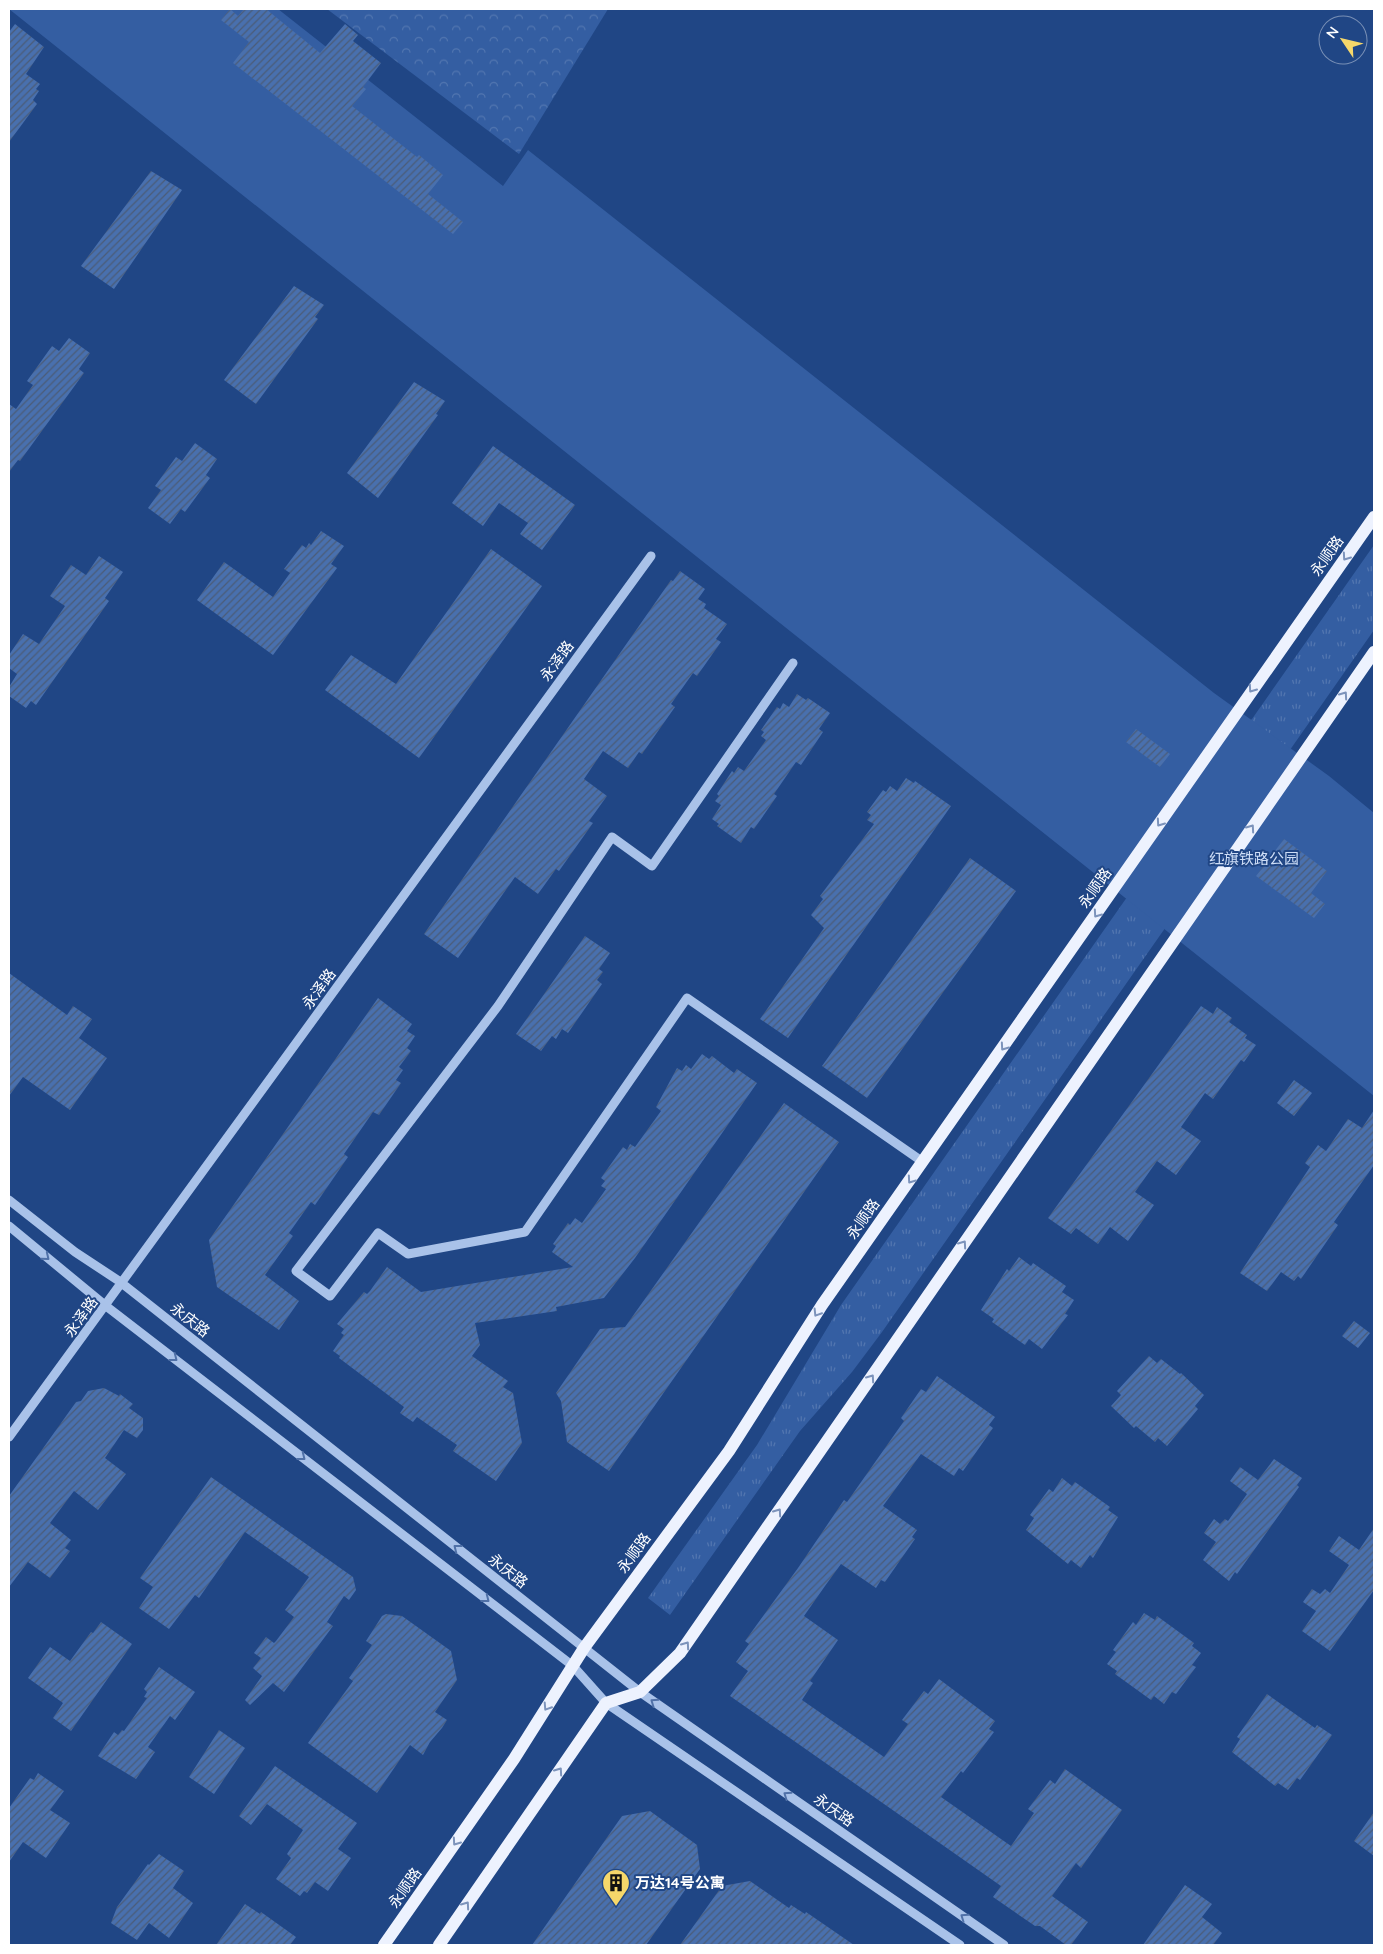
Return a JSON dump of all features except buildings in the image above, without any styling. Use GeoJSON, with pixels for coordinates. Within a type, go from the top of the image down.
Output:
{"type":"FeatureCollection","features":[{"type":"Feature","properties":{"kind":"main road","name":"永顺路"},"geometry":{"type":"LineString","coordinates":[[384,1945],[514,1759],[584,1648],[729,1451],[822,1305],[1374,517]]}},
{"type":"Feature","properties":{"kind":"main road"},"geometry":{"type":"LineString","coordinates":[[439,1945],[606,1703],[640,1692],[680,1653],[1374,652]]}},
{"type":"Feature","properties":{"kind":"street","name":"永泽路"},"geometry":{"type":"LineString","coordinates":[[9,1438],[651,556]]}},
{"type":"Feature","properties":{"kind":"street"},"geometry":{"type":"LineString","coordinates":[[793,663],[652,866],[612,837],[498,1006],[296,1271],[330,1296],[378,1233],[408,1254],[525,1232],[687,998],[924,1162]]}},
{"type":"Feature","properties":{"kind":"street","name":"永庆路"},"geometry":{"type":"LineString","coordinates":[[9,1200],[75,1252],[122,1284],[640,1692],[1004,1945]]}},
{"type":"Feature","properties":{"kind":"street"},"geometry":{"type":"LineString","coordinates":[[9,1226],[106,1306],[573,1666],[606,1703],[960,1945]]}},
{"type":"Feature","properties":{"kind":"green space","name":"红旗铁路公园"},"geometry":{"type":"Polygon","coordinates":[[[9,9],[278,9],[503,186],[528,150],[1214,693],[1329,776],[1374,813],[1374,1096],[9,9]]]}},
{"type":"Feature","properties":{"kind":"green space"},"geometry":{"type":"Polygon","coordinates":[[[327,9],[608,9],[519,154],[327,9]]]}},
{"type":"Feature","properties":{"kind":"green space"},"geometry":{"type":"Polygon","coordinates":[[[1374,545],[1374,630],[882,1332],[852,1372],[800,1431],[670,1615],[648,1598],[757,1445],[841,1305],[1374,545]]]}},
{"type":"Feature","properties":{"kind":"place","name":"万达14号公寓"},"geometry":{"type":"Point","coordinates":[616,1907]}}]}
